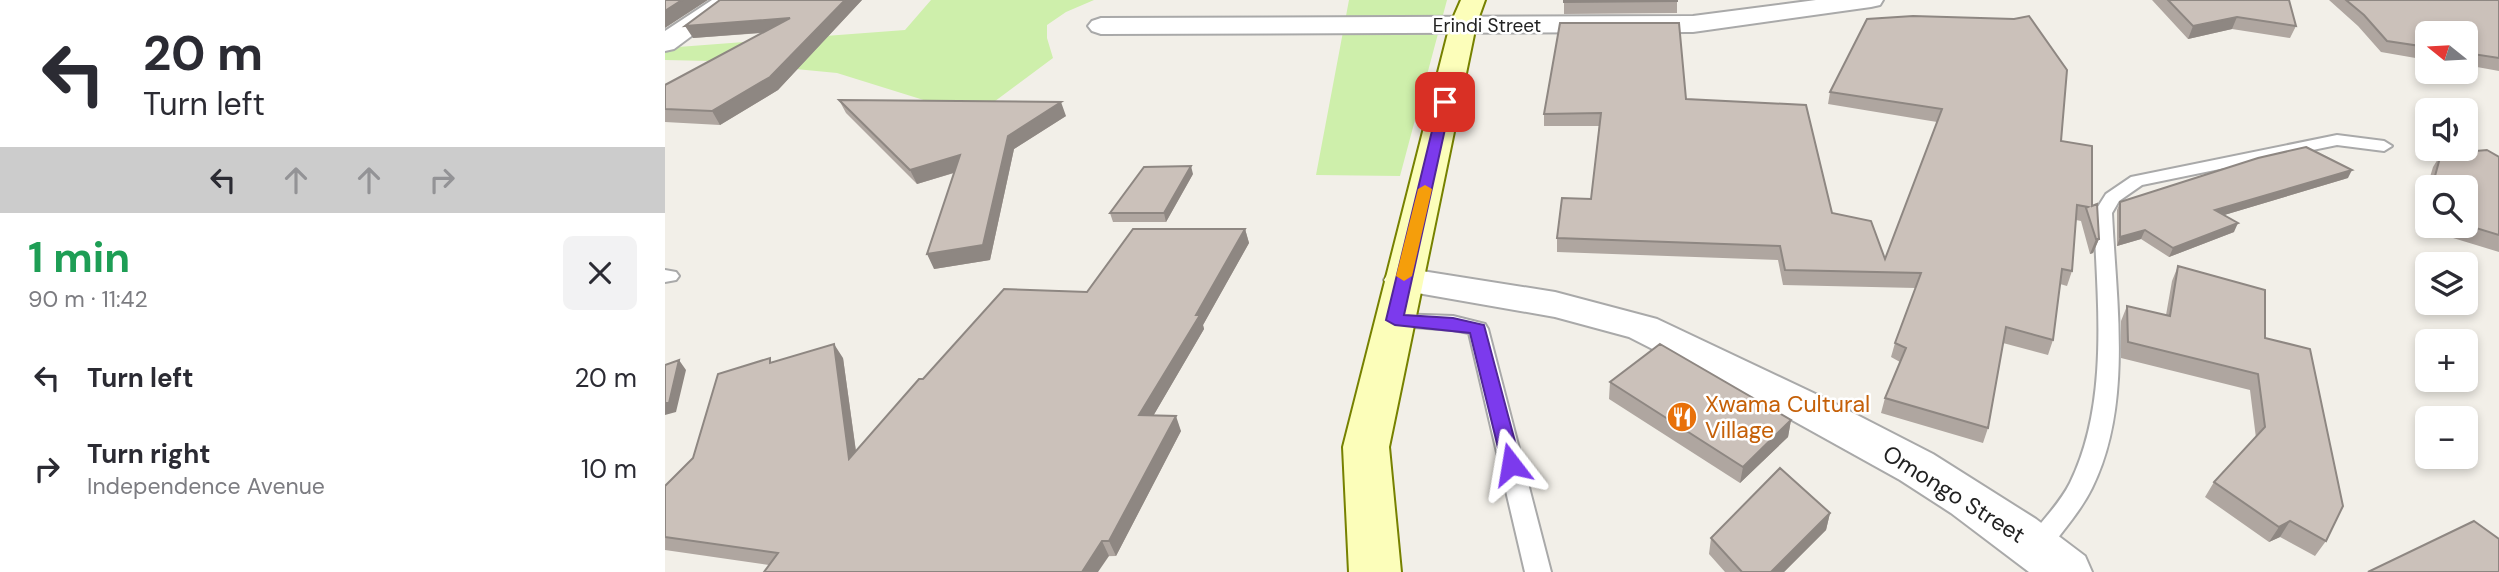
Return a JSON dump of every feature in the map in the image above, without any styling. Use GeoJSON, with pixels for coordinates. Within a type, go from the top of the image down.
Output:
{"type":"FeatureCollection","features":[{"type":"Feature","properties":{"kind":"main road"},"geometry":{"type":"LineString","coordinates":[[1375,572],[1366,447],[1468,13]]}},
{"type":"Feature","properties":{"kind":"street"},"geometry":{"type":"LineString","coordinates":[[665,43],[728,0]]}},
{"type":"Feature","properties":{"kind":"street","name":"Erindi Street"},"geometry":{"type":"LineString","coordinates":[[1101,26],[1468,13],[1706,23],[1871,0]]}},
{"type":"Feature","properties":{"kind":"street","name":"Omongo Street"},"geometry":{"type":"LineString","coordinates":[[1399,300],[1567,306],[1599,313],[1643,328],[1898,456],[1948,485],[2051,559]]}},
{"type":"Feature","properties":{"kind":"lane"},"geometry":{"type":"LineString","coordinates":[[2051,559],[2095,446],[2106,398],[2103,213],[2112,198],[2137,181],[2337,140],[2384,146]]}},
{"type":"Feature","properties":{"kind":"lane"},"geometry":{"type":"LineString","coordinates":[[1399,300],[1453,323],[1478,329],[1538,572]]}},
{"type":"Feature","properties":{"kind":"green space"},"geometry":{"type":"Polygon","coordinates":[[[931,0],[1094,0],[1066,12],[1047,25],[1047,38],[1053,58],[975,116],[837,73],[711,61],[665,60],[665,48],[905,30],[931,0]]]}},
{"type":"Feature","properties":{"kind":"green space"},"geometry":{"type":"Polygon","coordinates":[[[1349,0],[1447,0],[1400,176],[1316,175],[1349,0]]]}},
{"type":"Feature","properties":{"kind":"building"},"geometry":{"type":"Polygon","coordinates":[[[665,0],[682,0],[665,11],[665,0]]]}},
{"type":"Feature","properties":{"kind":"building"},"geometry":{"type":"Polygon","coordinates":[[[720,0],[845,0],[770,77],[712,111],[665,109],[665,85],[790,18],[685,26],[720,0]]]}},
{"type":"Feature","properties":{"kind":"building"},"geometry":{"type":"Polygon","coordinates":[[[1677,0],[1677,1],[1564,2],[1677,0]]]}},
{"type":"Feature","properties":{"kind":"building"},"geometry":{"type":"Polygon","coordinates":[[[2168,0],[2289,0],[2296,26],[2237,17],[2193,26],[2168,0]]]}},
{"type":"Feature","properties":{"kind":"building"},"geometry":{"type":"Polygon","coordinates":[[[2346,0],[2499,0],[2499,58],[2478,55],[2478,21],[2415,21],[2415,45],[2387,41],[2364,15],[2346,0]]]}},
{"type":"Feature","properties":{"kind":"building"},"geometry":{"type":"Polygon","coordinates":[[[1913,16],[2014,19],[2029,16],[2067,70],[2061,141],[2092,146],[2092,206],[2097,204],[2099,239],[2096,239],[2086,208],[2088,207],[2077,205],[2072,271],[2062,269],[2053,340],[2006,327],[1988,428],[1885,398],[1906,348],[1895,343],[1921,273],[1785,270],[1780,246],[1557,238],[1562,198],[1591,199],[1601,113],[1544,114],[1560,23],[1679,23],[1686,99],[1806,105],[1832,213],[1871,221],[1885,259],[1942,109],[1830,92],[1867,19],[1913,16]]]}},
{"type":"Feature","properties":{"kind":"building"},"geometry":{"type":"Polygon","coordinates":[[[839,100],[1061,102],[1008,136],[983,245],[927,254],[960,155],[910,170],[839,100]]]}},
{"type":"Feature","properties":{"kind":"building"},"geometry":{"type":"Polygon","coordinates":[[[2306,147],[2352,170],[2215,210],[2238,223],[2173,248],[2145,230],[2120,237],[2120,202],[2258,158],[2306,147]]]}},
{"type":"Feature","properties":{"kind":"building"},"geometry":{"type":"Polygon","coordinates":[[[2487,150],[2499,157],[2499,235],[2478,229],[2478,175],[2435,175],[2439,161],[2478,161],[2478,151],[2487,150]]]}},
{"type":"Feature","properties":{"kind":"building"},"geometry":{"type":"Polygon","coordinates":[[[1191,166],[1164,213],[1110,213],[1144,167],[1191,166]]]}},
{"type":"Feature","properties":{"kind":"building"},"geometry":{"type":"Polygon","coordinates":[[[1133,229],[1245,229],[1196,315],[1200,315],[1139,415],[1176,416],[1109,541],[1102,541],[1082,572],[764,572],[778,553],[665,537],[665,486],[693,458],[718,374],[770,358],[770,363],[834,344],[849,459],[919,379],[923,379],[1004,289],[1087,292],[1133,229]]]}},
{"type":"Feature","properties":{"kind":"building"},"geometry":{"type":"Polygon","coordinates":[[[2178,266],[2265,290],[2265,338],[2310,349],[2343,506],[2326,541],[2290,521],[2279,527],[2214,482],[2265,427],[2258,374],[2128,342],[2127,306],[2170,316],[2178,266]]]}},
{"type":"Feature","properties":{"kind":"building"},"geometry":{"type":"Polygon","coordinates":[[[1660,344],[1791,420],[1743,467],[1610,382],[1660,344]]]}},
{"type":"Feature","properties":{"kind":"building"},"geometry":{"type":"Polygon","coordinates":[[[679,360],[669,403],[665,403],[665,365],[679,360]]]}},
{"type":"Feature","properties":{"kind":"building"},"geometry":{"type":"Polygon","coordinates":[[[1780,468],[1830,513],[1771,572],[1742,572],[1711,538],[1780,468]]]}},
{"type":"Feature","properties":{"kind":"building"},"geometry":{"type":"Polygon","coordinates":[[[2474,521],[2499,539],[2499,572],[2368,572],[2474,521]]]}},
{"type":"Feature","properties":{"kind":"slow traffic"},"geometry":{"type":"LineString","coordinates":[[1404,276],[1425,189]]}},
{"type":"Feature","properties":{"kind":"place","name":"Xwama Cultural Village"},"geometry":{"type":"Point","coordinates":[1682,417]}},
{"type":"Feature","properties":{"kind":"route"},"geometry":{"type":"LineString","coordinates":[[1445,102],[1395,320],[1453,323],[1478,329],[1511,464]]}}]}
